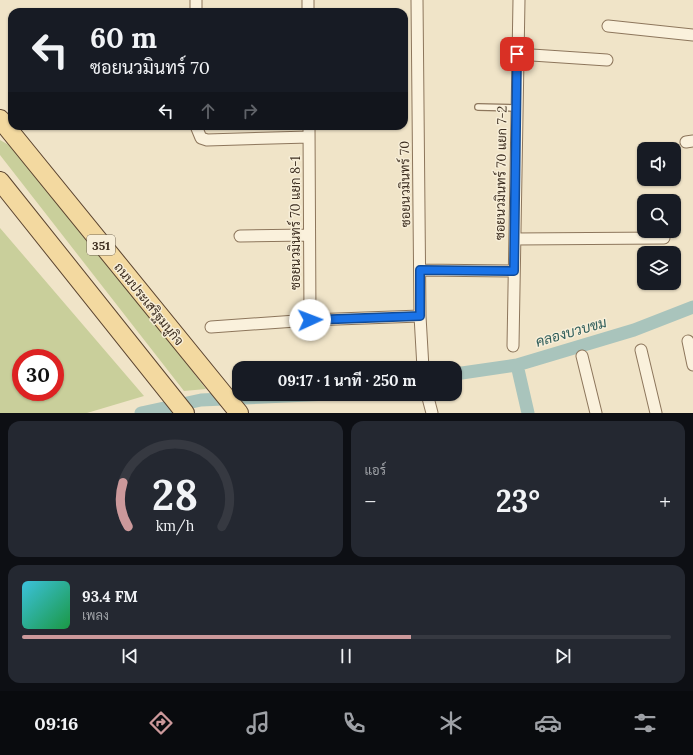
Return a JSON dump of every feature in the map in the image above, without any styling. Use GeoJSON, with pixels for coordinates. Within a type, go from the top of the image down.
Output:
{"type":"FeatureCollection","features":[{"type":"Feature","properties":{"kind":"main road","name":"ถนนประเสริฐมนูกิจ"},"geometry":{"type":"LineString","coordinates":[[0,119],[8,129]]}},
{"type":"Feature","properties":{"kind":"main road","name":"ถนนประเสริฐมนูกิจ"},"geometry":{"type":"LineString","coordinates":[[9,130],[202,370],[239,413]]}},
{"type":"Feature","properties":{"kind":"main road"},"geometry":{"type":"LineString","coordinates":[[0,181],[185,413]]}},
{"type":"Feature","properties":{"kind":"street","name":"ซอยนวมินทร์ 70"},"geometry":{"type":"LineString","coordinates":[[417,0],[420,316],[423,361]]}},
{"type":"Feature","properties":{"kind":"street","name":"ซอยนวมินทร์ 70 แยก 7-2"},"geometry":{"type":"LineString","coordinates":[[513,346],[519,0]]}},
{"type":"Feature","properties":{"kind":"street"},"geometry":{"type":"LineString","coordinates":[[608,26],[693,35]]}},
{"type":"Feature","properties":{"kind":"street"},"geometry":{"type":"LineString","coordinates":[[517,54],[608,60]]}},
{"type":"Feature","properties":{"kind":"street"},"geometry":{"type":"LineString","coordinates":[[198,130],[201,138],[207,140],[309,137]]}},
{"type":"Feature","properties":{"kind":"street","name":"ซอยนวมินทร์ 70 แยก 8-1"},"geometry":{"type":"LineString","coordinates":[[309,130],[310,320]]}},
{"type":"Feature","properties":{"kind":"street"},"geometry":{"type":"LineString","coordinates":[[240,236],[310,235]]}},
{"type":"Feature","properties":{"kind":"street"},"geometry":{"type":"LineString","coordinates":[[515,239],[664,238]]}},
{"type":"Feature","properties":{"kind":"street"},"geometry":{"type":"LineString","coordinates":[[420,270],[514,271]]}},
{"type":"Feature","properties":{"kind":"street"},"geometry":{"type":"LineString","coordinates":[[211,327],[310,320],[420,316]]}},
{"type":"Feature","properties":{"kind":"street"},"geometry":{"type":"LineString","coordinates":[[688,341],[693,365]]}},
{"type":"Feature","properties":{"kind":"street"},"geometry":{"type":"LineString","coordinates":[[641,350],[656,413]]}},
{"type":"Feature","properties":{"kind":"street"},"geometry":{"type":"LineString","coordinates":[[582,356],[596,413]]}},
{"type":"Feature","properties":{"kind":"street"},"geometry":{"type":"LineString","coordinates":[[429,401],[432,413]]}},
{"type":"Feature","properties":{"kind":"lane"},"geometry":{"type":"LineString","coordinates":[[478,107],[516,108]]}},
{"type":"Feature","properties":{"kind":"green space"},"geometry":{"type":"Polygon","coordinates":[[[0,140],[9,145],[158,327],[206,389],[184,391],[0,155],[0,140]]]}},
{"type":"Feature","properties":{"kind":"green space"},"geometry":{"type":"Polygon","coordinates":[[[0,228],[144,396],[87,413],[0,413],[0,228]]]}},
{"type":"Feature","properties":{"kind":"waterway","name":"คลองบวบขม"},"geometry":{"type":"LineString","coordinates":[[462,373],[517,365],[634,330],[693,307]]}},
{"type":"Feature","properties":{"kind":"waterway"},"geometry":{"type":"LineString","coordinates":[[517,365],[528,413]]}},
{"type":"Feature","properties":{"kind":"waterway","name":"คลองบวบขม"},"geometry":{"type":"LineString","coordinates":[[141,413],[201,400],[232,399]]}},
{"type":"Feature","properties":{"kind":"route"},"geometry":{"type":"LineString","coordinates":[[310,320],[420,316],[420,270],[514,271],[517,54]]}}]}
